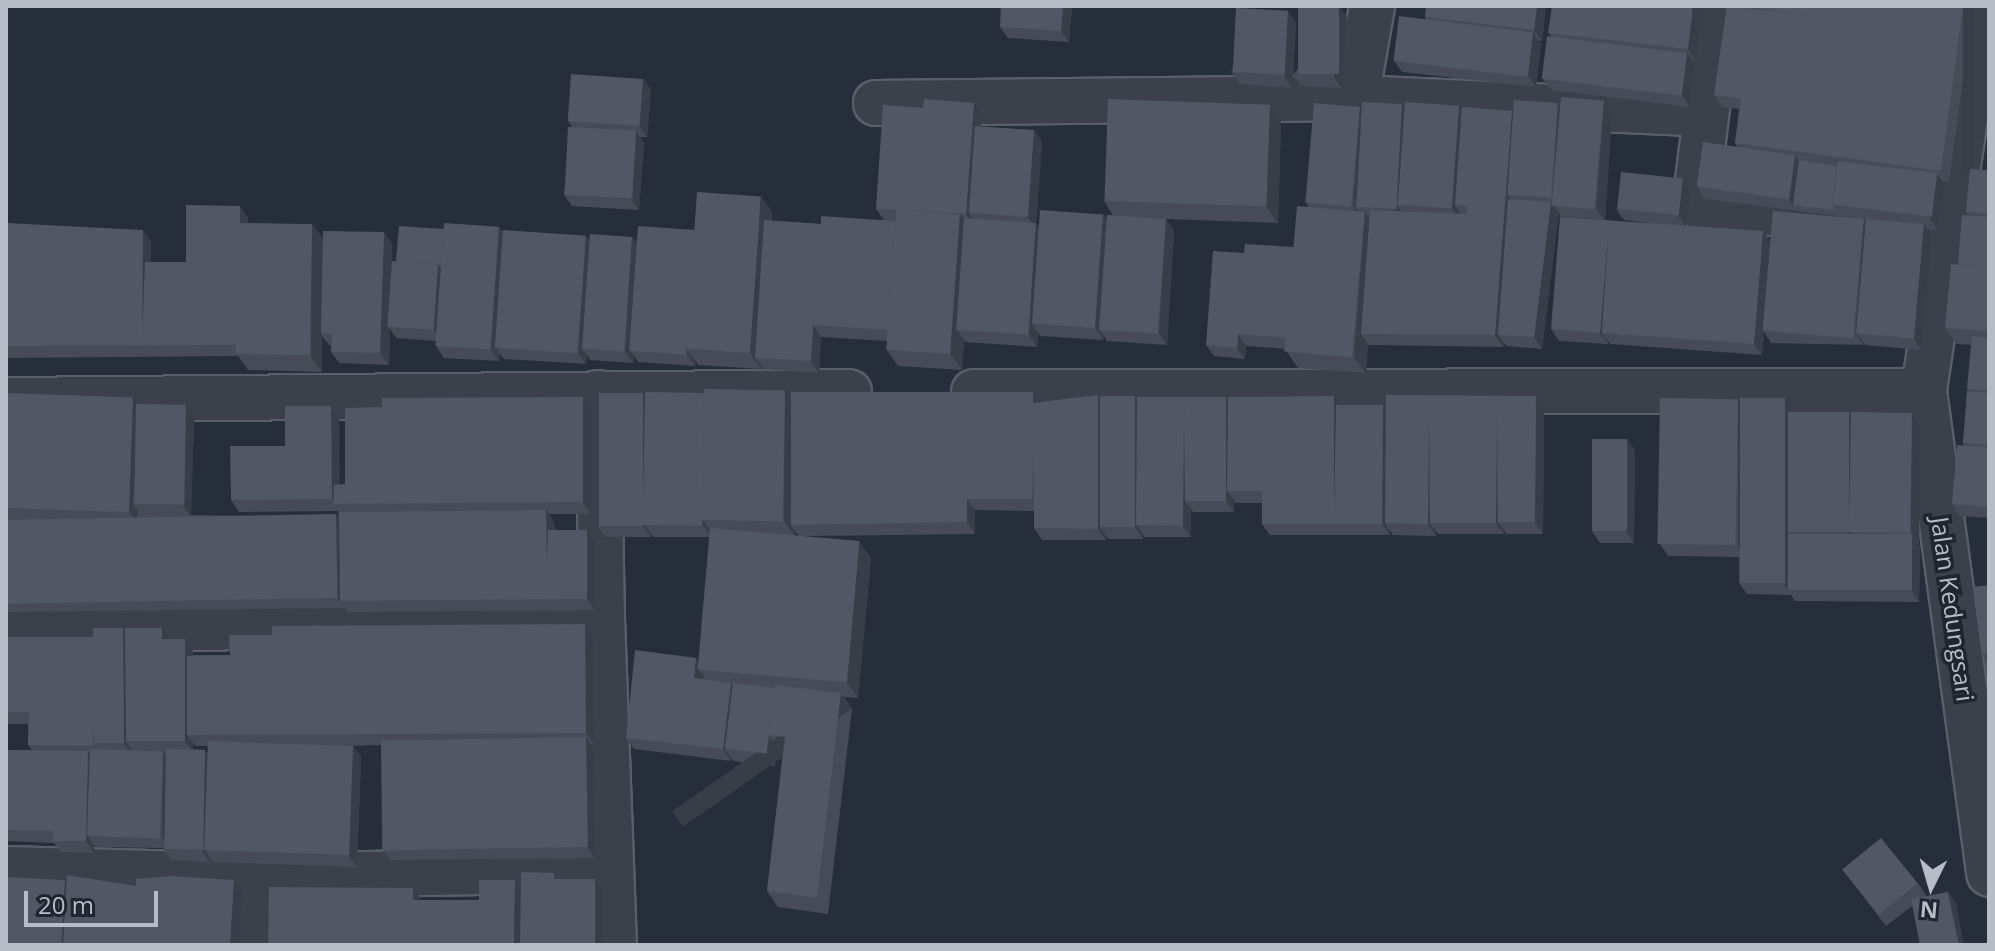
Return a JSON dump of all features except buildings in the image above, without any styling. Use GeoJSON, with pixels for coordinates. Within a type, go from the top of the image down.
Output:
{"type":"FeatureCollection","features":[{"type":"Feature","properties":{"kind":"street"},"geometry":{"type":"LineString","coordinates":[[1356,98],[1372,6]]}},
{"type":"Feature","properties":{"kind":"street"},"geometry":{"type":"LineString","coordinates":[[1720,6],[1695,204],[1949,234]]}},
{"type":"Feature","properties":{"kind":"street","name":"Jalan Kedungsari"},"geometry":{"type":"LineString","coordinates":[[1982,6],[1924,391],[1989,874]]}},
{"type":"Feature","properties":{"kind":"street"},"geometry":{"type":"LineString","coordinates":[[876,103],[1356,98],[1706,114]]}},
{"type":"Feature","properties":{"kind":"street"},"geometry":{"type":"LineString","coordinates":[[933,392],[1924,391]]}},
{"type":"Feature","properties":{"kind":"street"},"geometry":{"type":"LineString","coordinates":[[6,400],[885,392]]}},
{"type":"Feature","properties":{"kind":"street"},"geometry":{"type":"LineString","coordinates":[[598,393],[602,618],[614,945]]}},
{"type":"Feature","properties":{"kind":"street"},"geometry":{"type":"LineString","coordinates":[[6,633],[602,618]]}},
{"type":"Feature","properties":{"kind":"street"},"geometry":{"type":"LineString","coordinates":[[6,869],[250,876],[610,870]]}},
{"type":"Feature","properties":{"kind":"street"},"geometry":{"type":"LineString","coordinates":[[248,945],[250,876]]}}]}
